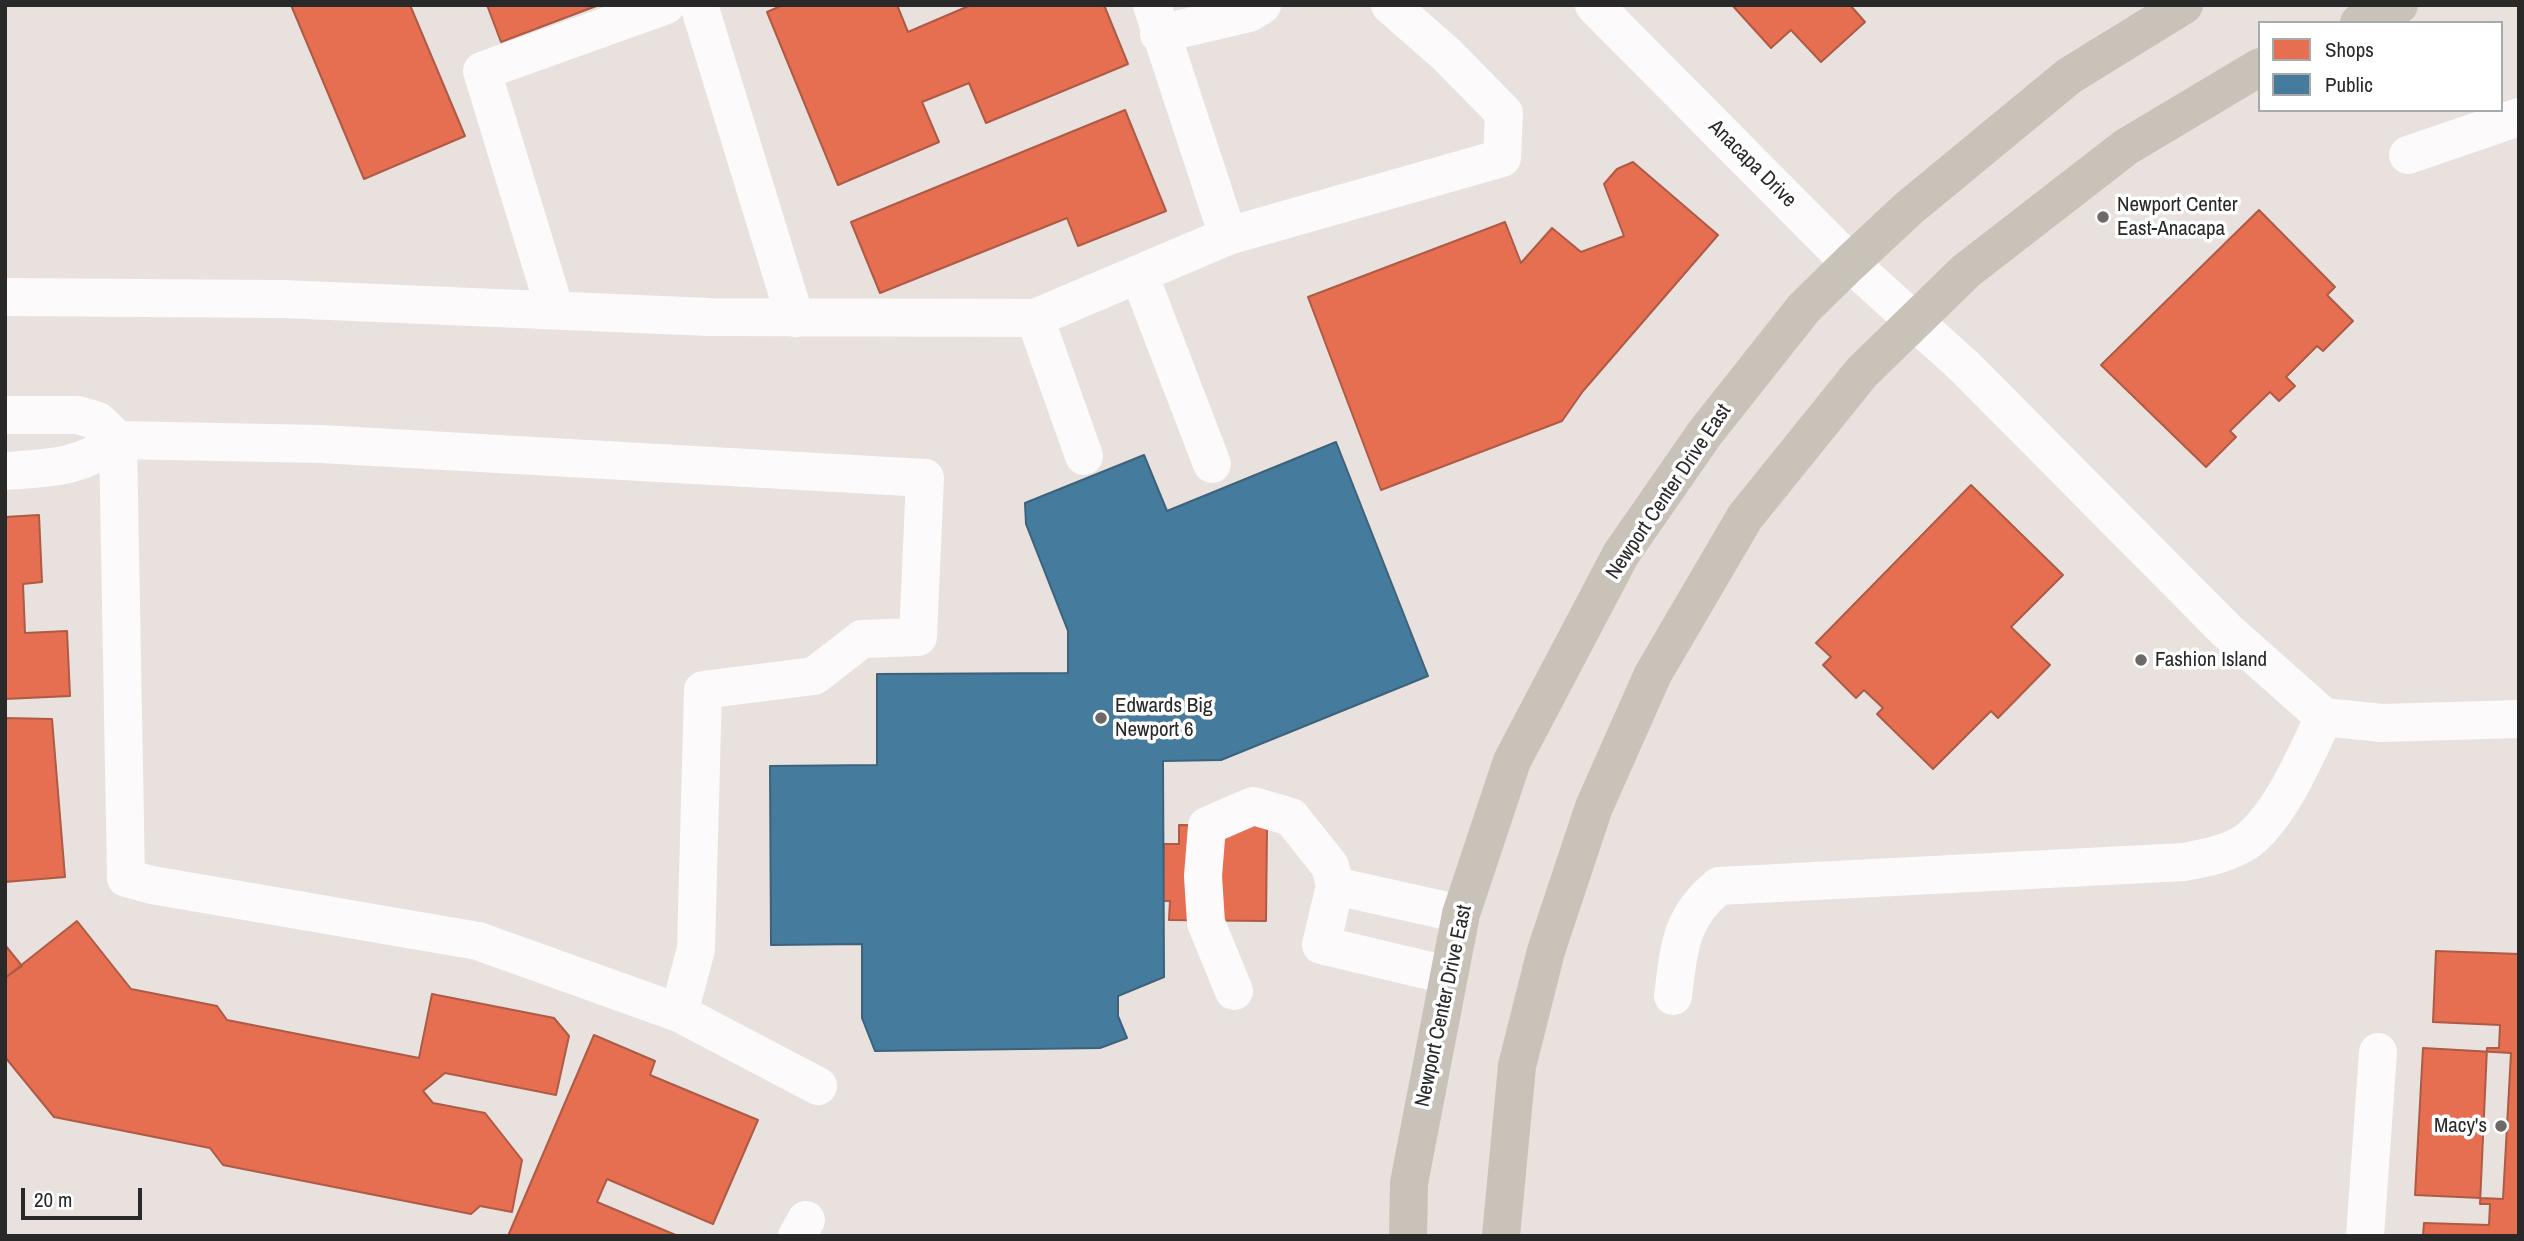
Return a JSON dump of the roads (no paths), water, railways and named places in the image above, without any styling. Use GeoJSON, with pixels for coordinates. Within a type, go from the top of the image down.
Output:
{"type":"FeatureCollection","features":[{"type":"Feature","properties":{"kind":"main road","name":"Newport Center Drive East"},"geometry":{"type":"LineString","coordinates":[[1408,1236],[1409,1183],[1447,975],[1461,914],[1512,761],[1621,554],[1705,433],[1804,308],[1850,263],[1909,208],[2069,76],[2184,5]]}},
{"type":"Feature","properties":{"kind":"main road"},"geometry":{"type":"LineString","coordinates":[[2363,21],[2399,5]]}},
{"type":"Feature","properties":{"kind":"main road"},"geometry":{"type":"LineString","coordinates":[[1501,1236],[1517,1066],[1546,951],[1594,807],[1653,674],[1745,517],[1862,372],[1913,319],[1966,271],[2126,147],[2258,67]]}},
{"type":"Feature","properties":{"kind":"street"},"geometry":{"type":"LineString","coordinates":[[555,310],[482,71],[666,5]]}},
{"type":"Feature","properties":{"kind":"street"},"geometry":{"type":"LineString","coordinates":[[699,5],[795,318]]}},
{"type":"Feature","properties":{"kind":"street"},"geometry":{"type":"LineString","coordinates":[[1228,236],[1156,20],[1249,13],[1262,5]]}},
{"type":"Feature","properties":{"kind":"street"},"geometry":{"type":"LineString","coordinates":[[5,297],[282,299],[795,318],[1035,318],[1228,236],[1502,158],[1504,113],[1446,54],[1390,5]]}},
{"type":"Feature","properties":{"kind":"street","name":"Anacapa Drive"},"geometry":{"type":"LineString","coordinates":[[1594,5],[1850,263],[1965,367],[2226,630],[2324,718]]}},
{"type":"Feature","properties":{"kind":"street"},"geometry":{"type":"LineString","coordinates":[[2408,155],[2519,117]]}},
{"type":"Feature","properties":{"kind":"street"},"geometry":{"type":"LineString","coordinates":[[1139,274],[1212,464]]}},
{"type":"Feature","properties":{"kind":"street"},"geometry":{"type":"LineString","coordinates":[[1035,318],[1084,456]]}},
{"type":"Feature","properties":{"kind":"street"},"geometry":{"type":"LineString","coordinates":[[5,415],[78,415],[98,421],[118,440],[126,878],[152,886],[478,941],[679,1013],[818,1086]]}},
{"type":"Feature","properties":{"kind":"street"},"geometry":{"type":"LineString","coordinates":[[5,471],[77,464],[99,454],[118,440],[321,444],[925,478],[918,637],[862,639],[814,676],[703,690],[696,949],[679,1013]]}},
{"type":"Feature","properties":{"kind":"street"},"geometry":{"type":"LineString","coordinates":[[1673,996],[1684,932],[1698,902],[1719,886],[2184,862],[2216,855],[2245,842],[2268,819],[2308,752],[2324,718],[2382,723],[2519,719]]}},
{"type":"Feature","properties":{"kind":"street"},"geometry":{"type":"LineString","coordinates":[[1234,991],[1206,923],[1203,876],[1207,826],[1253,806],[1291,817],[1330,866],[1335,886],[1321,945],[1447,975]]}},
{"type":"Feature","properties":{"kind":"street"},"geometry":{"type":"LineString","coordinates":[[1335,886],[1461,914]]}},
{"type":"Feature","properties":{"kind":"street"},"geometry":{"type":"LineString","coordinates":[[2365,1236],[2378,1052]]}},
{"type":"Feature","properties":{"kind":"street"},"geometry":{"type":"LineString","coordinates":[[797,1236],[806,1220],[806,1236]]}},
{"type":"Feature","properties":{"kind":"place","name":"Newport Center East-Anacapa"},"geometry":{"type":"Point","coordinates":[2103,217]}},
{"type":"Feature","properties":{"kind":"place","name":"Fashion Island"},"geometry":{"type":"Point","coordinates":[2141,660]}},
{"type":"Feature","properties":{"kind":"place","name":"Edwards Big Newport 6"},"geometry":{"type":"Point","coordinates":[1101,718]}},
{"type":"Feature","properties":{"kind":"place","name":"Macy's"},"geometry":{"type":"Point","coordinates":[2501,1126]}}]}
